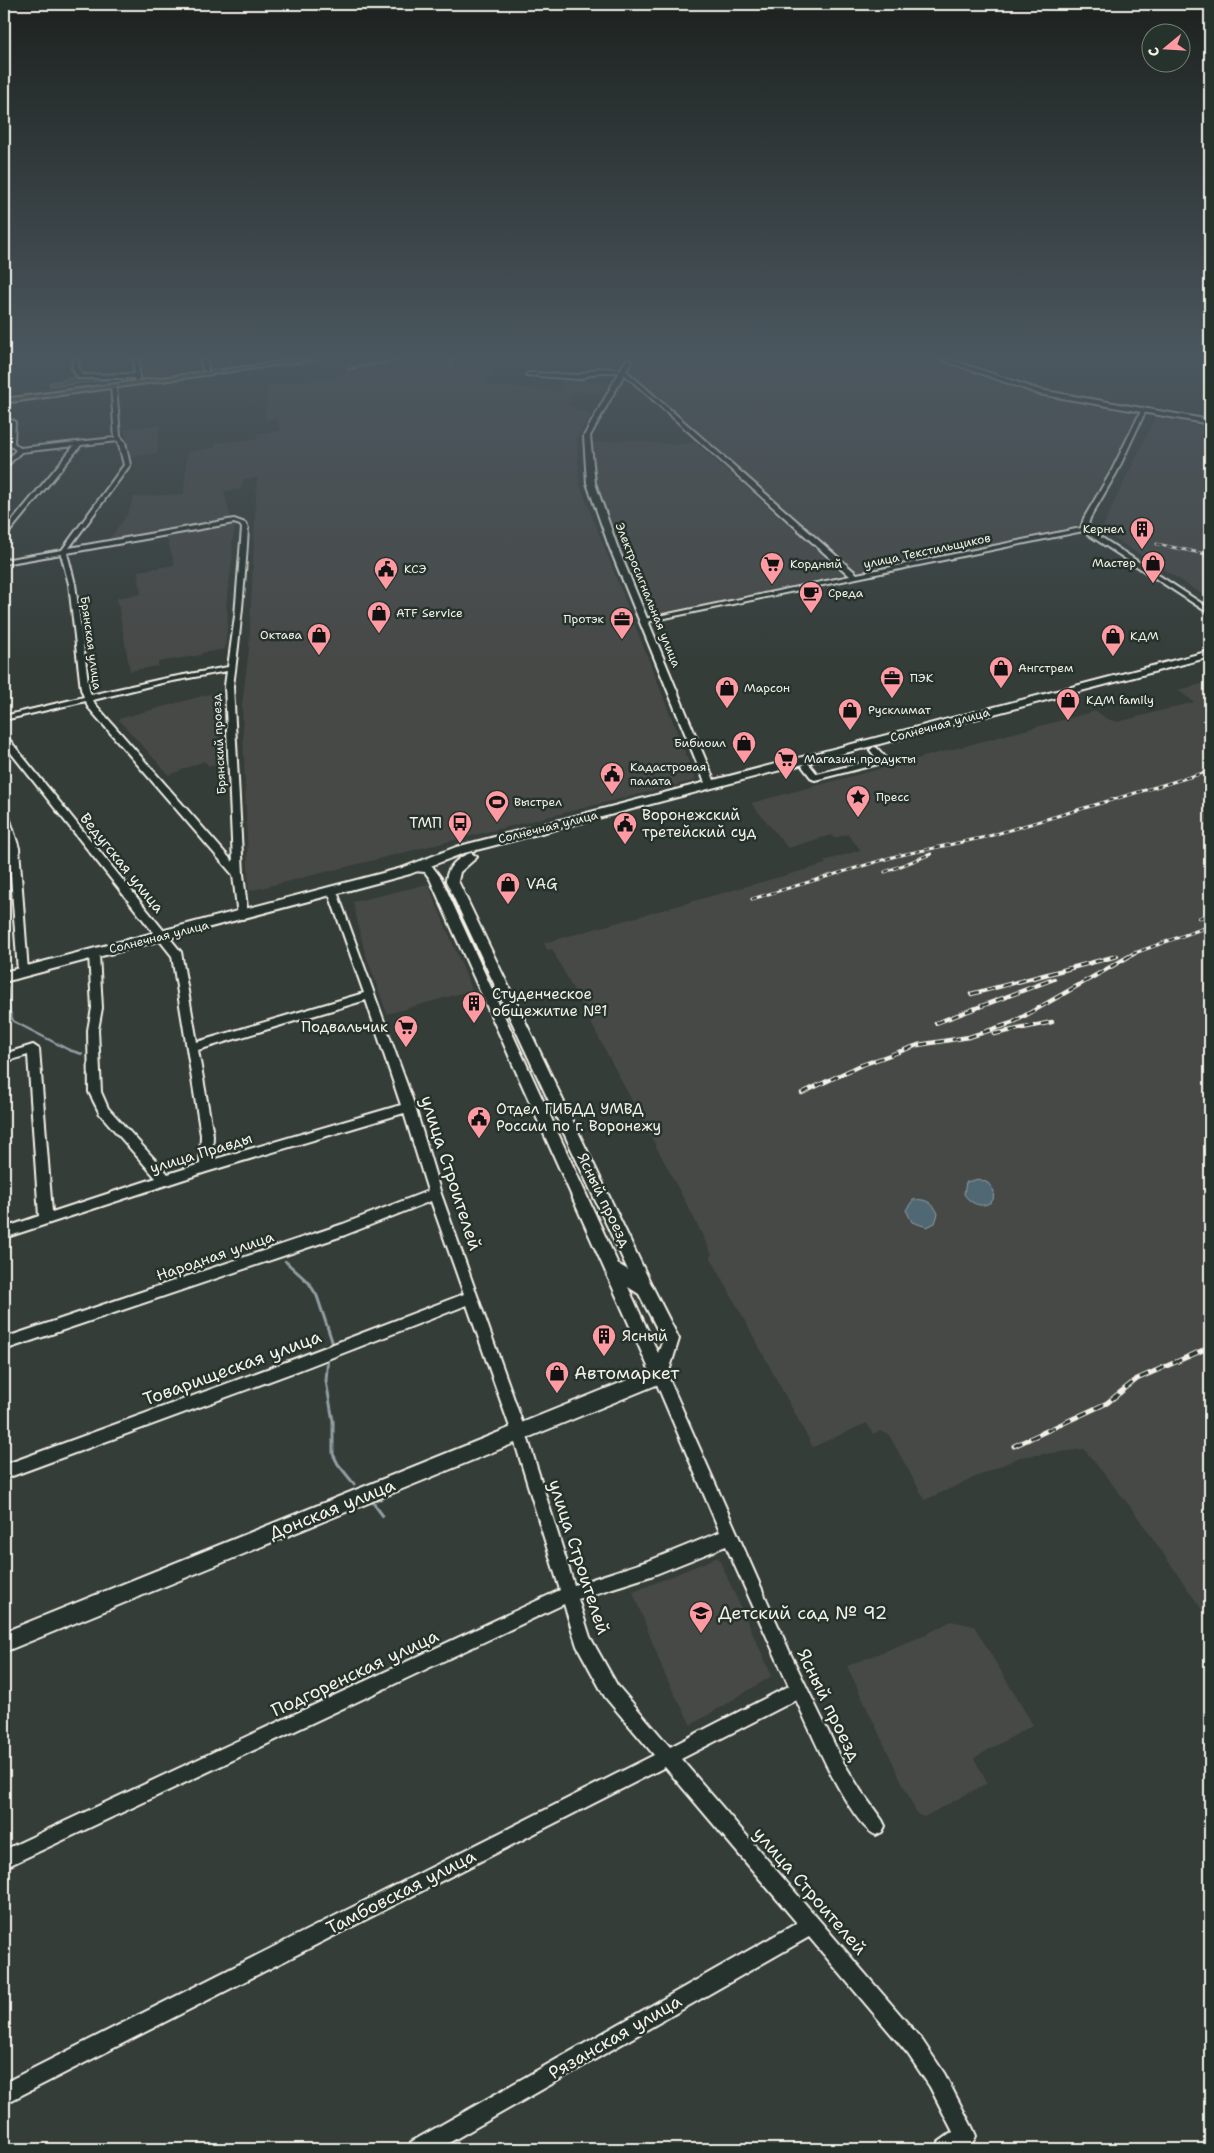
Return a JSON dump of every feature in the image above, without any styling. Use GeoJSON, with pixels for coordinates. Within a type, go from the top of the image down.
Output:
{"type":"FeatureCollection","features":[{"type":"Feature","properties":{"kind":"main road","name":"Солнечная улица"},"geometry":{"type":"LineString","coordinates":[[471,858],[713,788],[1210,654]]}},
{"type":"Feature","properties":{"kind":"main road","name":"Солнечная улица"},"geometry":{"type":"LineString","coordinates":[[4,977],[243,916],[418,868],[460,850],[874,750],[1210,663]]}},
{"type":"Feature","properties":{"kind":"street"},"geometry":{"type":"LineString","coordinates":[[4,535],[65,460]]}},
{"type":"Feature","properties":{"kind":"street"},"geometry":{"type":"LineString","coordinates":[[4,562],[64,551],[125,468],[126,460]]}},
{"type":"Feature","properties":{"kind":"street","name":"Электросигнальная улица"},"geometry":{"type":"LineString","coordinates":[[589,460],[591,483],[644,621],[713,788]]}},
{"type":"Feature","properties":{"kind":"street"},"geometry":{"type":"LineString","coordinates":[[724,460],[856,577]]}},
{"type":"Feature","properties":{"kind":"street"},"geometry":{"type":"LineString","coordinates":[[1118,460],[1087,518],[1084,529],[1210,612]]}},
{"type":"Feature","properties":{"kind":"street","name":"Брянский проезд"},"geometry":{"type":"LineString","coordinates":[[64,551],[234,521],[239,522],[245,528],[233,668],[229,686],[238,874],[243,916]]}},
{"type":"Feature","properties":{"kind":"street","name":"улица Текстильщиков"},"geometry":{"type":"LineString","coordinates":[[644,621],[1084,529]]}},
{"type":"Feature","properties":{"kind":"street","name":"Брянская улица"},"geometry":{"type":"LineString","coordinates":[[64,551],[72,584],[76,628],[88,699],[238,874]]}},
{"type":"Feature","properties":{"kind":"street"},"geometry":{"type":"LineString","coordinates":[[4,718],[162,681],[233,668]]}},
{"type":"Feature","properties":{"kind":"street","name":"Ведугская улица"},"geometry":{"type":"LineString","coordinates":[[4,739],[177,955],[207,1135],[206,1167]]}},
{"type":"Feature","properties":{"kind":"street"},"geometry":{"type":"LineString","coordinates":[[4,817],[14,848],[23,972]]}},
{"type":"Feature","properties":{"kind":"street"},"geometry":{"type":"LineString","coordinates":[[437,882],[438,874],[447,865],[471,858]]}},
{"type":"Feature","properties":{"kind":"street","name":"Ясный проезд"},"geometry":{"type":"LineString","coordinates":[[471,858],[455,869],[451,875],[452,881],[671,1339],[660,1376]]}},
{"type":"Feature","properties":{"kind":"street","name":"Ясный проезд"},"geometry":{"type":"LineString","coordinates":[[418,868],[432,872],[437,882],[660,1376],[728,1537],[799,1690],[850,1792],[876,1826]]}},
{"type":"Feature","properties":{"kind":"street","name":"улица Строителей"},"geometry":{"type":"LineString","coordinates":[[333,891],[409,1108],[435,1194],[519,1433],[583,1640],[611,1692],[915,2046],[937,2080],[966,2136],[946,2149]]}},
{"type":"Feature","properties":{"kind":"street"},"geometry":{"type":"LineString","coordinates":[[94,954],[97,1008],[93,1030],[95,1092],[104,1111],[165,1180]]}},
{"type":"Feature","properties":{"kind":"street"},"geometry":{"type":"LineString","coordinates":[[193,1047],[370,996]]}},
{"type":"Feature","properties":{"kind":"street"},"geometry":{"type":"LineString","coordinates":[[4,1058],[33,1050],[46,1220]]}},
{"type":"Feature","properties":{"kind":"street","name":"улица Правды"},"geometry":{"type":"LineString","coordinates":[[4,1233],[206,1167],[409,1108]]}},
{"type":"Feature","properties":{"kind":"street","name":"Народная улица"},"geometry":{"type":"LineString","coordinates":[[4,1344],[345,1229],[435,1194]]}},
{"type":"Feature","properties":{"kind":"street"},"geometry":{"type":"LineString","coordinates":[[611,1268],[645,1288]]}},
{"type":"Feature","properties":{"kind":"street","name":"Товарищеская улица"},"geometry":{"type":"LineString","coordinates":[[4,1472],[279,1370],[352,1345],[471,1297]]}},
{"type":"Feature","properties":{"kind":"street","name":"Донская улица"},"geometry":{"type":"LineString","coordinates":[[4,1642],[660,1376]]}},
{"type":"Feature","properties":{"kind":"street","name":"Подгоренская улица"},"geometry":{"type":"LineString","coordinates":[[4,1858],[569,1594],[651,1568],[728,1537]]}},
{"type":"Feature","properties":{"kind":"street","name":"Тамбовская улица"},"geometry":{"type":"LineString","coordinates":[[4,2094],[799,1690]]}},
{"type":"Feature","properties":{"kind":"street","name":"Рязанская улица"},"geometry":{"type":"LineString","coordinates":[[418,2149],[812,1925]]}},
{"type":"Feature","properties":{"kind":"shaded area"},"geometry":{"type":"Polygon","coordinates":[[[186,460],[578,460],[579,483],[696,780],[249,891],[242,705],[249,649],[257,478],[243,479],[241,489],[224,491],[231,519],[229,521],[107,542],[127,515],[134,497],[184,494],[186,460]]]}},
{"type":"Feature","properties":{"kind":"shaded area"},"geometry":{"type":"Polygon","coordinates":[[[595,460],[715,460],[845,574],[652,616],[597,488],[595,460]]]}},
{"type":"Feature","properties":{"kind":"shaded area"},"geometry":{"type":"Polygon","coordinates":[[[730,460],[1114,460],[1077,526],[860,575],[730,460]]]}},
{"type":"Feature","properties":{"kind":"shaded area"},"geometry":{"type":"Polygon","coordinates":[[[1135,460],[1210,460],[1210,599],[1101,530],[1135,460]]]}},
{"type":"Feature","properties":{"kind":"shaded area"},"geometry":{"type":"Polygon","coordinates":[[[236,524],[232,542],[233,554],[226,605],[228,616],[225,649],[158,662],[158,666],[130,671],[117,598],[141,594],[138,571],[175,565],[166,536],[236,524]]]}},
{"type":"Feature","properties":{"kind":"shaded area"},"geometry":{"type":"Polygon","coordinates":[[[1210,682],[1210,1615],[1207,1617],[1133,1510],[1084,1449],[1020,1457],[925,1500],[889,1435],[880,1431],[873,1434],[867,1423],[813,1447],[710,1256],[712,1255],[696,1222],[552,949],[547,950],[544,943],[826,864],[824,861],[861,850],[847,834],[834,838],[831,835],[788,848],[751,803],[1096,711],[1107,719],[1118,722],[1194,702],[1178,690],[1210,682]]]}},
{"type":"Feature","properties":{"kind":"shaded area"},"geometry":{"type":"Polygon","coordinates":[[[221,691],[220,764],[209,766],[204,761],[169,775],[118,719],[221,691]]]}},
{"type":"Feature","properties":{"kind":"shaded area"},"geometry":{"type":"Polygon","coordinates":[[[428,884],[472,990],[387,1014],[364,949],[353,902],[428,884]]]}},
{"type":"Feature","properties":{"kind":"shaded area","name":"Детский сад № 92"},"geometry":{"type":"Polygon","coordinates":[[[718,1557],[772,1676],[691,1725],[665,1675],[633,1592],[718,1557]]]}},
{"type":"Feature","properties":{"kind":"shaded area"},"geometry":{"type":"Polygon","coordinates":[[[951,1621],[974,1626],[1033,1725],[974,1758],[987,1783],[924,1817],[917,1814],[847,1666],[923,1636],[951,1621]]]}},
{"type":"Feature","properties":{"kind":"water"},"geometry":{"type":"Polygon","coordinates":[[[979,1179],[988,1183],[994,1191],[993,1200],[986,1205],[973,1203],[964,1194],[966,1182],[979,1179]]]}},
{"type":"Feature","properties":{"kind":"water"},"geometry":{"type":"Polygon","coordinates":[[[913,1200],[925,1201],[934,1207],[938,1214],[935,1223],[927,1227],[912,1222],[906,1210],[913,1200]]]}},
{"type":"Feature","properties":{"kind":"waterway"},"geometry":{"type":"LineString","coordinates":[[7,986],[10,1013],[13,1021],[69,1050],[82,1054]]}},
{"type":"Feature","properties":{"kind":"waterway"},"geometry":{"type":"LineString","coordinates":[[285,1261],[289,1264]]}},
{"type":"Feature","properties":{"kind":"waterway"},"geometry":{"type":"LineString","coordinates":[[287,1263],[309,1283],[317,1296],[332,1341],[331,1346]]}},
{"type":"Feature","properties":{"kind":"waterway"},"geometry":{"type":"LineString","coordinates":[[328,1356],[326,1381],[333,1421],[333,1454],[338,1464],[354,1484]]}},
{"type":"Feature","properties":{"kind":"waterway"},"geometry":{"type":"LineString","coordinates":[[374,1504],[383,1516]]}},
{"type":"Feature","properties":{"kind":"railway"},"geometry":{"type":"LineString","coordinates":[[1157,544],[1210,555]]}},
{"type":"Feature","properties":{"kind":"railway"},"geometry":{"type":"LineString","coordinates":[[752,899],[896,856],[986,837],[1210,771]]}},
{"type":"Feature","properties":{"kind":"railway"},"geometry":{"type":"LineString","coordinates":[[885,872],[931,854]]}},
{"type":"Feature","properties":{"kind":"railway"},"geometry":{"type":"LineString","coordinates":[[1199,918],[1210,914]]}},
{"type":"Feature","properties":{"kind":"railway"},"geometry":{"type":"LineString","coordinates":[[1132,954],[1210,926]]}},
{"type":"Feature","properties":{"kind":"railway"},"geometry":{"type":"LineString","coordinates":[[802,1093],[859,1066],[918,1045],[969,1037],[1012,1023],[1135,953]]}},
{"type":"Feature","properties":{"kind":"railway"},"geometry":{"type":"LineString","coordinates":[[971,994],[1117,956]]}},
{"type":"Feature","properties":{"kind":"railway"},"geometry":{"type":"LineString","coordinates":[[936,1023],[1054,979]]}},
{"type":"Feature","properties":{"kind":"railway"},"geometry":{"type":"LineString","coordinates":[[994,1034],[1052,1022]]}},
{"type":"Feature","properties":{"kind":"railway"},"geometry":{"type":"LineString","coordinates":[[1014,1446],[1107,1403],[1137,1379],[1210,1347]]}},
{"type":"Feature","properties":{"kind":"place","name":"Кернел"},"geometry":{"type":"Point","coordinates":[1142,550]}},
{"type":"Feature","properties":{"kind":"place","name":"Мастер"},"geometry":{"type":"Point","coordinates":[1153,584]}},
{"type":"Feature","properties":{"kind":"place","name":"Кордный"},"geometry":{"type":"Point","coordinates":[772,585]}},
{"type":"Feature","properties":{"kind":"place","name":"КСЭ"},"geometry":{"type":"Point","coordinates":[386,590]}},
{"type":"Feature","properties":{"kind":"place","name":"Среда"},"geometry":{"type":"Point","coordinates":[811,614]}},
{"type":"Feature","properties":{"kind":"place","name":"ATF Service"},"geometry":{"type":"Point","coordinates":[379,634]}},
{"type":"Feature","properties":{"kind":"place","name":"Протэк"},"geometry":{"type":"Point","coordinates":[622,640]}},
{"type":"Feature","properties":{"kind":"place","name":"Октава"},"geometry":{"type":"Point","coordinates":[319,656]}},
{"type":"Feature","properties":{"kind":"place","name":"КДМ"},"geometry":{"type":"Point","coordinates":[1113,657]}},
{"type":"Feature","properties":{"kind":"place","name":"Ангстрем"},"geometry":{"type":"Point","coordinates":[1001,689]}},
{"type":"Feature","properties":{"kind":"place","name":"ПЭК"},"geometry":{"type":"Point","coordinates":[892,699]}},
{"type":"Feature","properties":{"kind":"place","name":"Марсон"},"geometry":{"type":"Point","coordinates":[727,709]}},
{"type":"Feature","properties":{"kind":"place","name":"КДМ family"},"geometry":{"type":"Point","coordinates":[1068,721]}},
{"type":"Feature","properties":{"kind":"place","name":"Русклимат"},"geometry":{"type":"Point","coordinates":[850,731]}},
{"type":"Feature","properties":{"kind":"place","name":"Бибиоил"},"geometry":{"type":"Point","coordinates":[744,764]}},
{"type":"Feature","properties":{"kind":"place","name":"Магазин продукты"},"geometry":{"type":"Point","coordinates":[786,780]}},
{"type":"Feature","properties":{"kind":"place","name":"Кадастровая палата"},"geometry":{"type":"Point","coordinates":[612,795]}},
{"type":"Feature","properties":{"kind":"place","name":"Пресс"},"geometry":{"type":"Point","coordinates":[858,818]}},
{"type":"Feature","properties":{"kind":"place","name":"Выстрел"},"geometry":{"type":"Point","coordinates":[497,823]}},
{"type":"Feature","properties":{"kind":"place","name":"ТМП"},"geometry":{"type":"Point","coordinates":[460,844]}},
{"type":"Feature","properties":{"kind":"place","name":"Воронежский третейский суд"},"geometry":{"type":"Point","coordinates":[625,845]}},
{"type":"Feature","properties":{"kind":"place","name":"VAG"},"geometry":{"type":"Point","coordinates":[508,905]}},
{"type":"Feature","properties":{"kind":"place","name":"Студенческое общежитие №1"},"geometry":{"type":"Point","coordinates":[474,1024]}},
{"type":"Feature","properties":{"kind":"place","name":"Подвальчик"},"geometry":{"type":"Point","coordinates":[406,1048]}},
{"type":"Feature","properties":{"kind":"place","name":"Отдел ГИБДД УМВД России по г. Воронежу"},"geometry":{"type":"Point","coordinates":[479,1139]}},
{"type":"Feature","properties":{"kind":"place","name":"Ясный"},"geometry":{"type":"Point","coordinates":[604,1357]}},
{"type":"Feature","properties":{"kind":"place","name":"Автомаркет"},"geometry":{"type":"Point","coordinates":[557,1394]}},
{"type":"Feature","properties":{"kind":"place","name":"Детский сад № 92"},"geometry":{"type":"Point","coordinates":[701,1634]}}]}
